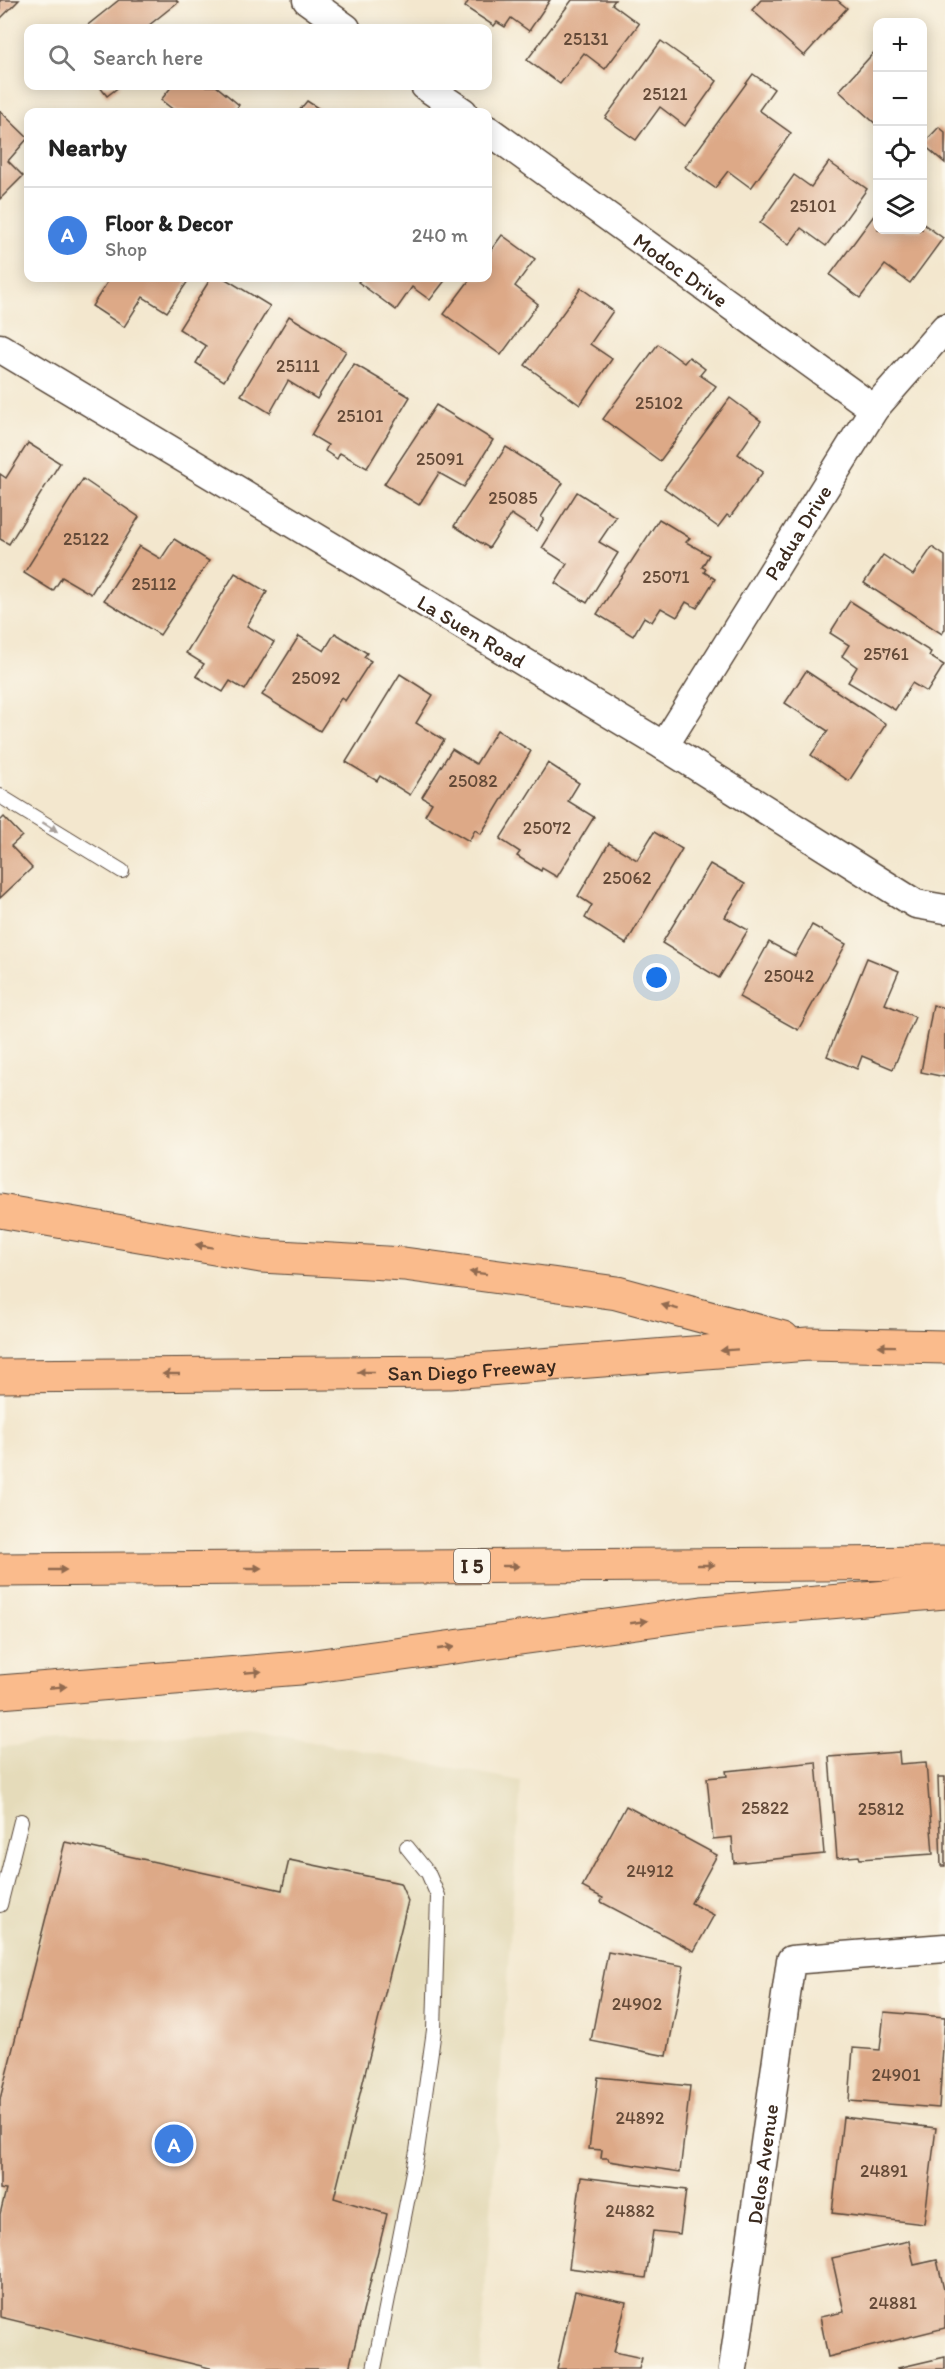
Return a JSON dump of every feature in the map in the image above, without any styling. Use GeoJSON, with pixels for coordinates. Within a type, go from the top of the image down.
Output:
{"type":"FeatureCollection","features":[{"type":"Feature","properties":{"kind":"highway"},"geometry":{"type":"LineString","coordinates":[[0,1211],[261,1256],[404,1264],[617,1293],[808,1344]]}},
{"type":"Feature","properties":{"kind":"highway","name":"San Diego Freeway"},"geometry":{"type":"LineString","coordinates":[[0,1376],[450,1372],[808,1344],[945,1347]]}},
{"type":"Feature","properties":{"kind":"highway","name":"I 5"},"geometry":{"type":"LineString","coordinates":[[0,1570],[945,1563]]}},
{"type":"Feature","properties":{"kind":"highway"},"geometry":{"type":"LineString","coordinates":[[0,1692],[300,1668],[702,1613],[945,1592]]}},
{"type":"Feature","properties":{"kind":"street"},"geometry":{"type":"LineString","coordinates":[[307,0],[340,24]]}},
{"type":"Feature","properties":{"kind":"street"},"geometry":{"type":"LineString","coordinates":[[431,90],[457,108]]}},
{"type":"Feature","properties":{"kind":"street","name":"Modoc Drive"},"geometry":{"type":"LineString","coordinates":[[492,133],[874,410]]}},
{"type":"Feature","properties":{"kind":"street","name":"Padua Drive"},"geometry":{"type":"LineString","coordinates":[[664,746],[874,410],[945,328]]}},
{"type":"Feature","properties":{"kind":"street","name":"La Suen Road"},"geometry":{"type":"LineString","coordinates":[[0,348],[664,746],[916,904],[945,909]]}},
{"type":"Feature","properties":{"kind":"street","name":"Delos Avenue"},"geometry":{"type":"LineString","coordinates":[[733,2369],[790,1960],[945,1948]]}},
{"type":"Feature","properties":{"kind":"lane"},"geometry":{"type":"LineString","coordinates":[[0,796],[122,871]]}},
{"type":"Feature","properties":{"kind":"lane"},"geometry":{"type":"LineString","coordinates":[[0,1905],[21,1821]]}},
{"type":"Feature","properties":{"kind":"lane"},"geometry":{"type":"LineString","coordinates":[[374,2369],[417,2151],[434,2030],[438,1896],[428,1873],[407,1847]]}},
{"type":"Feature","properties":{"kind":"shaded area"},"geometry":{"type":"Polygon","coordinates":[[[254,1730],[521,1781],[480,2369],[0,2369],[0,1747],[254,1730]]]}},
{"type":"Feature","properties":{"kind":"building"},"geometry":{"type":"Polygon","coordinates":[[[0,0],[19,0],[0,19],[0,0]]]}},
{"type":"Feature","properties":{"kind":"building"},"geometry":{"type":"Polygon","coordinates":[[[119,0],[176,0],[178,2],[150,24],[89,24],[119,0]]]}},
{"type":"Feature","properties":{"kind":"building"},"geometry":{"type":"Polygon","coordinates":[[[469,0],[550,0],[529,31],[511,18],[505,27],[497,22],[494,26],[465,7],[469,0]]]}},
{"type":"Feature","properties":{"kind":"building"},"geometry":{"type":"Polygon","coordinates":[[[572,0],[615,0],[612,4],[639,24],[605,69],[584,53],[560,84],[527,60],[572,0]]]}},
{"type":"Feature","properties":{"kind":"building"},"geometry":{"type":"Polygon","coordinates":[[[761,0],[837,0],[847,8],[804,56],[752,10],[761,0]]]}},
{"type":"Feature","properties":{"kind":"building"},"geometry":{"type":"Polygon","coordinates":[[[661,41],[717,81],[685,126],[660,107],[636,140],[605,118],[661,41]]]}},
{"type":"Feature","properties":{"kind":"building"},"geometry":{"type":"Polygon","coordinates":[[[873,54],[873,122],[839,91],[873,54]]]}},
{"type":"Feature","properties":{"kind":"building"},"geometry":{"type":"Polygon","coordinates":[[[753,74],[774,89],[759,110],[791,133],[751,188],[728,171],[715,188],[685,167],[753,74]]]}},
{"type":"Feature","properties":{"kind":"building"},"geometry":{"type":"Polygon","coordinates":[[[102,90],[115,90],[107,96],[102,90]]]}},
{"type":"Feature","properties":{"kind":"building"},"geometry":{"type":"Polygon","coordinates":[[[169,90],[221,90],[239,105],[237,108],[171,108],[161,100],[169,90]]]}},
{"type":"Feature","properties":{"kind":"building"},"geometry":{"type":"Polygon","coordinates":[[[307,101],[318,108],[301,108],[307,101]]]}},
{"type":"Feature","properties":{"kind":"building"},"geometry":{"type":"Polygon","coordinates":[[[0,111],[24,134],[24,143],[8,161],[23,176],[0,199],[0,111]]]}},
{"type":"Feature","properties":{"kind":"building"},"geometry":{"type":"Polygon","coordinates":[[[939,127],[945,132],[945,163],[927,147],[927,140],[939,127]]]}},
{"type":"Feature","properties":{"kind":"building"},"geometry":{"type":"Polygon","coordinates":[[[829,162],[867,189],[826,246],[801,228],[789,245],[760,223],[794,175],[811,187],[829,162]]]}},
{"type":"Feature","properties":{"kind":"building"},"geometry":{"type":"Polygon","coordinates":[[[873,217],[873,234],[927,234],[927,227],[943,238],[910,283],[885,265],[860,298],[830,275],[873,217]]]}},
{"type":"Feature","properties":{"kind":"building"},"geometry":{"type":"Polygon","coordinates":[[[502,235],[535,259],[515,286],[538,304],[501,355],[444,314],[468,282],[492,282],[492,249],[502,235]]]}},
{"type":"Feature","properties":{"kind":"building"},"geometry":{"type":"Polygon","coordinates":[[[107,282],[187,282],[167,312],[143,297],[124,327],[92,306],[107,282]]]}},
{"type":"Feature","properties":{"kind":"building"},"geometry":{"type":"Polygon","coordinates":[[[208,282],[231,282],[270,306],[224,381],[196,363],[206,346],[179,329],[208,282]]]}},
{"type":"Feature","properties":{"kind":"building"},"geometry":{"type":"Polygon","coordinates":[[[358,282],[444,282],[430,300],[412,287],[396,310],[358,282]]]}},
{"type":"Feature","properties":{"kind":"building"},"geometry":{"type":"Polygon","coordinates":[[[581,288],[613,311],[590,344],[612,359],[580,405],[525,365],[581,288]]]}},
{"type":"Feature","properties":{"kind":"building"},"geometry":{"type":"Polygon","coordinates":[[[289,316],[346,351],[317,399],[288,381],[270,413],[241,395],[289,316]]]}},
{"type":"Feature","properties":{"kind":"building"},"geometry":{"type":"Polygon","coordinates":[[[658,344],[684,363],[689,357],[705,369],[700,375],[716,386],[660,461],[603,419],[658,344]]]}},
{"type":"Feature","properties":{"kind":"building"},"geometry":{"type":"Polygon","coordinates":[[[354,364],[410,397],[367,468],[340,453],[337,459],[325,451],[328,445],[311,435],[354,364]]]}},
{"type":"Feature","properties":{"kind":"building"},"geometry":{"type":"Polygon","coordinates":[[[730,398],[761,421],[738,454],[763,472],[730,517],[727,515],[718,527],[664,488],[730,398]]]}},
{"type":"Feature","properties":{"kind":"building"},"geometry":{"type":"Polygon","coordinates":[[[436,405],[493,440],[464,487],[439,473],[419,505],[384,484],[436,405]]]}},
{"type":"Feature","properties":{"kind":"building"},"geometry":{"type":"Polygon","coordinates":[[[28,443],[60,463],[9,544],[0,539],[0,474],[6,478],[28,443]]]}},
{"type":"Feature","properties":{"kind":"building"},"geometry":{"type":"Polygon","coordinates":[[[506,447],[563,483],[541,517],[544,519],[537,531],[511,514],[489,548],[454,526],[506,447]]]}},
{"type":"Feature","properties":{"kind":"building"},"geometry":{"type":"Polygon","coordinates":[[[83,479],[139,517],[91,594],[62,577],[53,591],[24,573],[83,479]]]}},
{"type":"Feature","properties":{"kind":"building"},"geometry":{"type":"Polygon","coordinates":[[[577,492],[616,517],[599,542],[618,553],[587,603],[555,583],[567,564],[542,548],[577,492]]]}},
{"type":"Feature","properties":{"kind":"building"},"geometry":{"type":"Polygon","coordinates":[[[659,519],[690,538],[686,542],[709,555],[702,567],[706,569],[704,572],[715,579],[697,608],[686,602],[677,617],[661,608],[652,622],[644,617],[633,636],[597,614],[659,519]]]}},
{"type":"Feature","properties":{"kind":"building"},"geometry":{"type":"Polygon","coordinates":[[[174,539],[209,561],[160,635],[104,600],[139,546],[161,559],[174,539]]]}},
{"type":"Feature","properties":{"kind":"building"},"geometry":{"type":"Polygon","coordinates":[[[932,547],[945,556],[945,629],[942,634],[864,583],[883,555],[913,575],[932,547]]]}},
{"type":"Feature","properties":{"kind":"building"},"geometry":{"type":"Polygon","coordinates":[[[235,573],[267,592],[247,626],[274,642],[245,690],[230,681],[223,692],[196,676],[204,664],[186,653],[235,573]]]}},
{"type":"Feature","properties":{"kind":"building"},"geometry":{"type":"Polygon","coordinates":[[[850,601],[931,652],[929,656],[944,665],[927,692],[912,683],[895,710],[848,682],[857,667],[842,656],[849,645],[830,633],[850,601]]]}},
{"type":"Feature","properties":{"kind":"building"},"geometry":{"type":"Polygon","coordinates":[[[335,633],[367,653],[364,657],[371,661],[345,701],[341,698],[320,731],[262,695],[299,636],[324,651],[335,633]]]}},
{"type":"Feature","properties":{"kind":"building"},"geometry":{"type":"Polygon","coordinates":[[[806,671],[886,724],[849,781],[811,755],[828,731],[785,703],[806,671]]]}},
{"type":"Feature","properties":{"kind":"building"},"geometry":{"type":"Polygon","coordinates":[[[400,674],[433,695],[416,723],[444,740],[410,795],[380,776],[377,781],[346,762],[400,674]]]}},
{"type":"Feature","properties":{"kind":"building"},"geometry":{"type":"Polygon","coordinates":[[[497,730],[531,751],[481,834],[475,830],[469,841],[425,815],[432,803],[422,797],[452,749],[476,764],[497,730]]]}},
{"type":"Feature","properties":{"kind":"building"},"geometry":{"type":"Polygon","coordinates":[[[548,763],[579,783],[568,801],[594,817],[557,877],[542,868],[541,871],[517,856],[520,852],[500,839],[548,763]]]}},
{"type":"Feature","properties":{"kind":"building"},"geometry":{"type":"Polygon","coordinates":[[[4,817],[22,836],[11,846],[32,868],[0,898],[0,821],[4,817]]]}},
{"type":"Feature","properties":{"kind":"building"},"geometry":{"type":"Polygon","coordinates":[[[654,832],[682,849],[626,944],[585,918],[592,905],[578,896],[609,843],[637,860],[654,832]]]}},
{"type":"Feature","properties":{"kind":"building"},"geometry":{"type":"Polygon","coordinates":[[[710,864],[745,884],[725,917],[748,930],[719,978],[662,943],[710,864]]]}},
{"type":"Feature","properties":{"kind":"building"},"geometry":{"type":"Polygon","coordinates":[[[812,925],[846,944],[798,1030],[739,997],[769,942],[795,956],[812,925]]]}},
{"type":"Feature","properties":{"kind":"building"},"geometry":{"type":"Polygon","coordinates":[[[867,958],[899,971],[885,1004],[915,1017],[893,1069],[862,1056],[857,1069],[827,1056],[867,958]]]}},
{"type":"Feature","properties":{"kind":"building"},"geometry":{"type":"Polygon","coordinates":[[[933,1005],[945,1008],[945,1077],[921,1072],[933,1005]]]}},
{"type":"Feature","properties":{"kind":"building"},"geometry":{"type":"Polygon","coordinates":[[[899,1752],[900,1764],[926,1762],[933,1854],[860,1859],[859,1856],[837,1858],[829,1757],[899,1752]]]}},
{"type":"Feature","properties":{"kind":"building"},"geometry":{"type":"Polygon","coordinates":[[[816,1762],[824,1854],[734,1863],[732,1837],[713,1839],[707,1778],[727,1776],[726,1771],[816,1762]]]}},
{"type":"Feature","properties":{"kind":"building"},"geometry":{"type":"Polygon","coordinates":[[[938,1777],[945,1777],[945,1866],[941,1866],[938,1777]]]}},
{"type":"Feature","properties":{"kind":"building"},"geometry":{"type":"Polygon","coordinates":[[[626,1806],[717,1855],[691,1903],[714,1915],[694,1951],[601,1902],[603,1898],[582,1887],[626,1806]]]}},
{"type":"Feature","properties":{"kind":"building"},"geometry":{"type":"Polygon","coordinates":[[[65,1842],[282,1890],[289,1860],[400,1883],[408,1901],[334,2198],[387,2214],[349,2369],[214,2369],[0,2317],[0,2214],[6,2190],[0,2189],[0,2099],[65,1842]]]}},
{"type":"Feature","properties":{"kind":"building"},"geometry":{"type":"Polygon","coordinates":[[[608,1952],[684,1966],[667,2056],[591,2041],[608,1952]]]}},
{"type":"Feature","properties":{"kind":"building"},"geometry":{"type":"Polygon","coordinates":[[[884,2012],[945,2017],[939,2108],[849,2101],[853,2048],[880,2050],[884,2012]]]}},
{"type":"Feature","properties":{"kind":"building"},"geometry":{"type":"Polygon","coordinates":[[[598,2077],[690,2086],[680,2172],[609,2161],[608,2158],[601,2158],[602,2150],[589,2149],[598,2077]]]}},
{"type":"Feature","properties":{"kind":"building"},"geometry":{"type":"Polygon","coordinates":[[[843,2117],[936,2128],[924,2224],[832,2213],[843,2117]]]}},
{"type":"Feature","properties":{"kind":"building"},"geometry":{"type":"Polygon","coordinates":[[[581,2177],[686,2190],[680,2234],[653,2231],[646,2278],[569,2268],[581,2177]]]}},
{"type":"Feature","properties":{"kind":"building"},"geometry":{"type":"Polygon","coordinates":[[[909,2241],[914,2265],[937,2260],[945,2294],[945,2328],[828,2357],[820,2317],[844,2312],[832,2258],[909,2241]]]}},
{"type":"Feature","properties":{"kind":"building"},"geometry":{"type":"Polygon","coordinates":[[[575,2291],[626,2302],[614,2352],[642,2358],[639,2369],[557,2369],[575,2291]]]}},
{"type":"Feature","properties":{"kind":"building"},"geometry":{"type":"Polygon","coordinates":[[[945,2357],[945,2369],[898,2368],[945,2357]]]}},
{"type":"Feature","properties":{"kind":"place","name":"Floor & Decor"},"geometry":{"type":"Point","coordinates":[174,2144]}}]}
